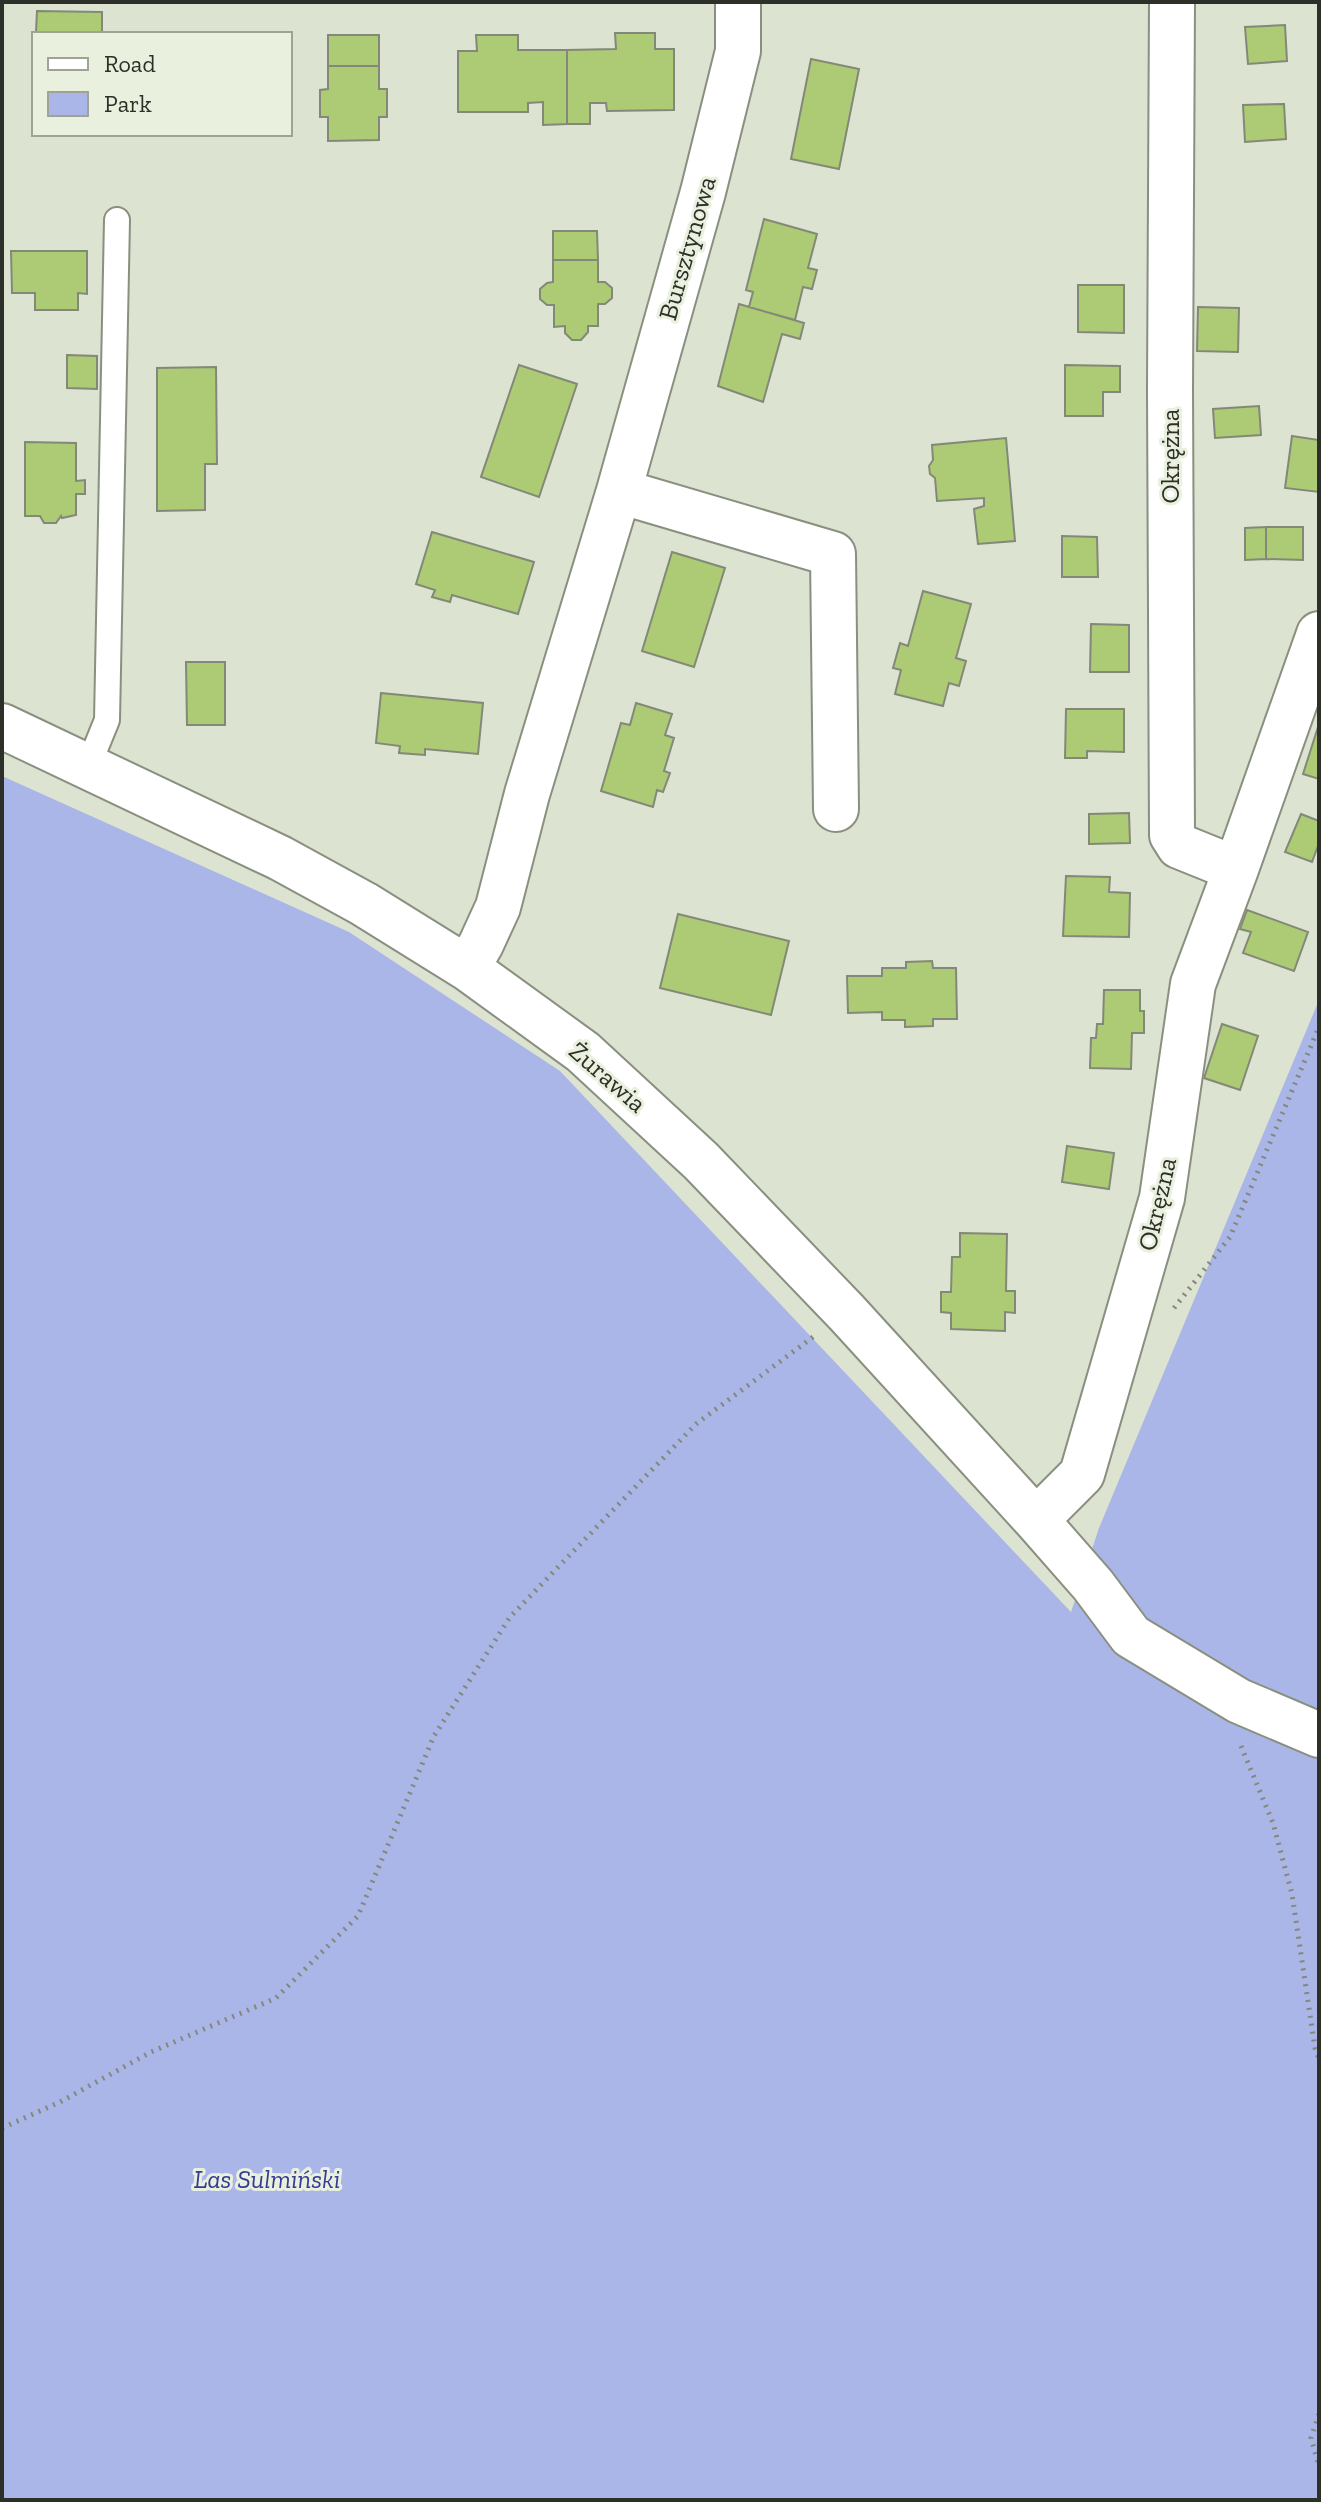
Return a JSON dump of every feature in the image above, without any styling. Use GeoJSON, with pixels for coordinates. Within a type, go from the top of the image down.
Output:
{"type":"FeatureCollection","features":[{"type":"Feature","properties":{"kind":"street","name":"Bursztynowa"},"geometry":{"type":"LineString","coordinates":[[467,968],[498,907],[527,794],[619,491],[703,192],[738,51],[738,2]]}},
{"type":"Feature","properties":{"kind":"street","name":"Okrężna"},"geometry":{"type":"LineString","coordinates":[[1172,2],[1172,835],[1179,846],[1236,869]]}},
{"type":"Feature","properties":{"kind":"street"},"geometry":{"type":"LineString","coordinates":[[619,491],[833,554],[836,809]]}},
{"type":"Feature","properties":{"kind":"street","name":"Okrężna"},"geometry":{"type":"LineString","coordinates":[[1036,1520],[1082,1474],[1162,1198],[1193,984],[1319,634]]}},
{"type":"Feature","properties":{"kind":"street","name":"Żurawia"},"geometry":{"type":"LineString","coordinates":[[2,726],[292,864],[364,904],[467,968],[583,1052],[701,1161],[847,1313],[1036,1520],[1093,1585],[1131,1636],[1239,1701],[1319,1735]]}},
{"type":"Feature","properties":{"kind":"lane"},"geometry":{"type":"LineString","coordinates":[[85,764],[107,720],[117,220]]}},
{"type":"Feature","properties":{"kind":"path"},"geometry":{"type":"LineString","coordinates":[[1173,1310],[1230,1237],[1319,1027]]}},
{"type":"Feature","properties":{"kind":"path"},"geometry":{"type":"LineString","coordinates":[[2,2128],[60,2102],[151,2052],[276,1998],[358,1916],[434,1736],[510,1617],[696,1424],[847,1313]]}},
{"type":"Feature","properties":{"kind":"path"},"geometry":{"type":"LineString","coordinates":[[1239,1701],[1239,1742],[1273,1823],[1292,1894],[1319,2059]]}},
{"type":"Feature","properties":{"kind":"path"},"geometry":{"type":"LineString","coordinates":[[1319,2414],[1311,2438],[1319,2466]]}},
{"type":"Feature","properties":{"kind":"green space","name":"Las Sulmiński"},"geometry":{"type":"Polygon","coordinates":[[[2,776],[349,932],[560,1071],[1071,1612],[1099,1528],[1319,1000],[1319,2500],[2,2500],[2,776]]]}},
{"type":"Feature","properties":{"kind":"building"},"geometry":{"type":"Polygon","coordinates":[[[37,11],[102,12],[102,32],[36,32],[37,11]]]}},
{"type":"Feature","properties":{"kind":"building"},"geometry":{"type":"Polygon","coordinates":[[[1285,25],[1287,61],[1248,64],[1245,27],[1285,25]]]}},
{"type":"Feature","properties":{"kind":"building"},"geometry":{"type":"Polygon","coordinates":[[[615,33],[655,33],[655,49],[674,49],[674,110],[607,111],[606,103],[590,103],[590,124],[567,124],[567,50],[616,49],[615,33]]]}},
{"type":"Feature","properties":{"kind":"building"},"geometry":{"type":"Polygon","coordinates":[[[328,35],[379,35],[379,66],[328,66],[328,35]]]}},
{"type":"Feature","properties":{"kind":"building"},"geometry":{"type":"Polygon","coordinates":[[[476,35],[518,35],[518,50],[567,50],[567,124],[543,125],[543,102],[528,103],[528,112],[458,112],[458,51],[477,51],[476,35]]]}},
{"type":"Feature","properties":{"kind":"building"},"geometry":{"type":"Polygon","coordinates":[[[811,59],[859,69],[839,169],[791,159],[811,59]]]}},
{"type":"Feature","properties":{"kind":"building"},"geometry":{"type":"Polygon","coordinates":[[[328,66],[379,66],[379,89],[387,89],[387,117],[379,117],[379,140],[328,141],[328,117],[320,117],[320,90],[328,89],[328,66]]]}},
{"type":"Feature","properties":{"kind":"building"},"geometry":{"type":"Polygon","coordinates":[[[1284,104],[1286,139],[1245,142],[1243,105],[1284,104]]]}},
{"type":"Feature","properties":{"kind":"building"},"geometry":{"type":"Polygon","coordinates":[[[764,219],[817,234],[808,268],[817,270],[812,289],[803,287],[795,320],[749,307],[753,292],[746,290],[764,219]]]}},
{"type":"Feature","properties":{"kind":"building"},"geometry":{"type":"Polygon","coordinates":[[[553,231],[597,231],[598,260],[553,260],[553,231]]]}},
{"type":"Feature","properties":{"kind":"building"},"geometry":{"type":"Polygon","coordinates":[[[11,251],[87,251],[87,294],[78,293],[78,310],[35,310],[35,293],[12,293],[11,251]]]}},
{"type":"Feature","properties":{"kind":"building"},"geometry":{"type":"Polygon","coordinates":[[[553,260],[598,260],[598,282],[605,282],[612,288],[612,298],[605,304],[598,304],[598,326],[588,326],[588,332],[581,340],[572,340],[565,333],[565,326],[554,327],[554,305],[547,305],[540,299],[540,289],[553,282],[553,260]]]}},
{"type":"Feature","properties":{"kind":"building"},"geometry":{"type":"Polygon","coordinates":[[[1078,285],[1124,285],[1124,333],[1078,332],[1078,285]]]}},
{"type":"Feature","properties":{"kind":"building"},"geometry":{"type":"Polygon","coordinates":[[[739,304],[804,323],[800,339],[782,334],[763,402],[718,386],[739,304]]]}},
{"type":"Feature","properties":{"kind":"building"},"geometry":{"type":"Polygon","coordinates":[[[1198,307],[1239,308],[1238,352],[1197,351],[1198,307]]]}},
{"type":"Feature","properties":{"kind":"building"},"geometry":{"type":"Polygon","coordinates":[[[67,355],[97,356],[97,389],[67,388],[67,355]]]}},
{"type":"Feature","properties":{"kind":"building"},"geometry":{"type":"Polygon","coordinates":[[[519,365],[577,384],[539,497],[481,477],[519,365]]]}},
{"type":"Feature","properties":{"kind":"building"},"geometry":{"type":"Polygon","coordinates":[[[1065,365],[1120,366],[1120,392],[1103,392],[1103,416],[1065,416],[1065,365]]]}},
{"type":"Feature","properties":{"kind":"building"},"geometry":{"type":"Polygon","coordinates":[[[216,367],[217,464],[205,464],[205,510],[157,511],[157,368],[216,367]]]}},
{"type":"Feature","properties":{"kind":"building"},"geometry":{"type":"Polygon","coordinates":[[[1259,406],[1261,435],[1215,438],[1213,409],[1259,406]]]}},
{"type":"Feature","properties":{"kind":"building"},"geometry":{"type":"Polygon","coordinates":[[[1292,436],[1319,440],[1319,492],[1285,488],[1292,436]]]}},
{"type":"Feature","properties":{"kind":"building"},"geometry":{"type":"Polygon","coordinates":[[[1006,438],[1015,541],[978,544],[974,509],[984,506],[984,498],[937,501],[935,478],[930,474],[929,466],[933,460],[932,445],[1006,438]]]}},
{"type":"Feature","properties":{"kind":"building"},"geometry":{"type":"Polygon","coordinates":[[[25,442],[76,443],[76,481],[85,480],[85,494],[76,494],[76,515],[61,516],[56,523],[44,523],[40,516],[25,516],[25,442]]]}},
{"type":"Feature","properties":{"kind":"building"},"geometry":{"type":"Polygon","coordinates":[[[1266,527],[1303,527],[1303,560],[1266,559],[1266,527]]]}},
{"type":"Feature","properties":{"kind":"building"},"geometry":{"type":"Polygon","coordinates":[[[1266,527],[1266,559],[1245,560],[1245,528],[1266,527]]]}},
{"type":"Feature","properties":{"kind":"building"},"geometry":{"type":"Polygon","coordinates":[[[432,532],[534,562],[518,614],[452,595],[450,602],[432,597],[435,590],[416,584],[432,532]]]}},
{"type":"Feature","properties":{"kind":"building"},"geometry":{"type":"Polygon","coordinates":[[[1062,536],[1097,537],[1098,577],[1062,577],[1062,536]]]}},
{"type":"Feature","properties":{"kind":"building"},"geometry":{"type":"Polygon","coordinates":[[[672,552],[725,568],[694,667],[642,651],[672,552]]]}},
{"type":"Feature","properties":{"kind":"building"},"geometry":{"type":"Polygon","coordinates":[[[923,591],[971,604],[956,658],[966,661],[959,686],[949,683],[943,706],[895,694],[901,670],[893,668],[900,643],[908,646],[923,591]]]}},
{"type":"Feature","properties":{"kind":"building"},"geometry":{"type":"Polygon","coordinates":[[[1091,624],[1129,625],[1129,672],[1090,672],[1091,624]]]}},
{"type":"Feature","properties":{"kind":"building"},"geometry":{"type":"Polygon","coordinates":[[[186,662],[225,662],[225,725],[187,725],[186,662]]]}},
{"type":"Feature","properties":{"kind":"building"},"geometry":{"type":"Polygon","coordinates":[[[381,693],[483,703],[478,754],[425,749],[425,755],[399,753],[400,746],[376,743],[381,693]]]}},
{"type":"Feature","properties":{"kind":"building"},"geometry":{"type":"Polygon","coordinates":[[[636,703],[672,714],[665,735],[674,738],[664,771],[670,773],[663,792],[657,790],[653,807],[601,791],[621,723],[630,725],[636,703]]]}},
{"type":"Feature","properties":{"kind":"building"},"geometry":{"type":"Polygon","coordinates":[[[1066,709],[1124,709],[1124,752],[1087,751],[1087,758],[1065,758],[1066,709]]]}},
{"type":"Feature","properties":{"kind":"building"},"geometry":{"type":"Polygon","coordinates":[[[1319,728],[1319,779],[1303,774],[1319,728]]]}},
{"type":"Feature","properties":{"kind":"building"},"geometry":{"type":"Polygon","coordinates":[[[1129,813],[1130,843],[1089,844],[1089,814],[1129,813]]]}},
{"type":"Feature","properties":{"kind":"building"},"geometry":{"type":"Polygon","coordinates":[[[1301,814],[1319,821],[1319,843],[1312,862],[1285,852],[1301,814]]]}},
{"type":"Feature","properties":{"kind":"building"},"geometry":{"type":"Polygon","coordinates":[[[1066,876],[1110,877],[1109,892],[1130,893],[1129,937],[1063,936],[1066,876]]]}},
{"type":"Feature","properties":{"kind":"building"},"geometry":{"type":"Polygon","coordinates":[[[1247,910],[1308,932],[1294,971],[1243,953],[1251,932],[1240,929],[1247,910]]]}},
{"type":"Feature","properties":{"kind":"building"},"geometry":{"type":"Polygon","coordinates":[[[678,914],[789,941],[771,1015],[660,988],[678,914]]]}},
{"type":"Feature","properties":{"kind":"building"},"geometry":{"type":"Polygon","coordinates":[[[932,961],[933,968],[956,968],[957,1019],[933,1019],[933,1026],[905,1027],[905,1020],[882,1020],[882,1012],[848,1013],[847,976],[882,976],[882,968],[906,968],[906,962],[932,961]]]}},
{"type":"Feature","properties":{"kind":"building"},"geometry":{"type":"Polygon","coordinates":[[[1104,990],[1140,990],[1144,1033],[1132,1033],[1131,1069],[1090,1068],[1091,1038],[1096,1038],[1097,1024],[1103,1024],[1104,990]]]}},
{"type":"Feature","properties":{"kind":"building"},"geometry":{"type":"Polygon","coordinates":[[[1222,1024],[1258,1036],[1240,1090],[1204,1078],[1222,1024]]]}},
{"type":"Feature","properties":{"kind":"building"},"geometry":{"type":"Polygon","coordinates":[[[1067,1146],[1114,1153],[1109,1189],[1062,1182],[1067,1146]]]}},
{"type":"Feature","properties":{"kind":"building"},"geometry":{"type":"Polygon","coordinates":[[[960,1233],[1007,1234],[1006,1291],[1015,1291],[1015,1313],[1005,1312],[1005,1331],[951,1329],[951,1313],[941,1312],[941,1292],[951,1292],[952,1257],[960,1257],[960,1233]]]}}]}
